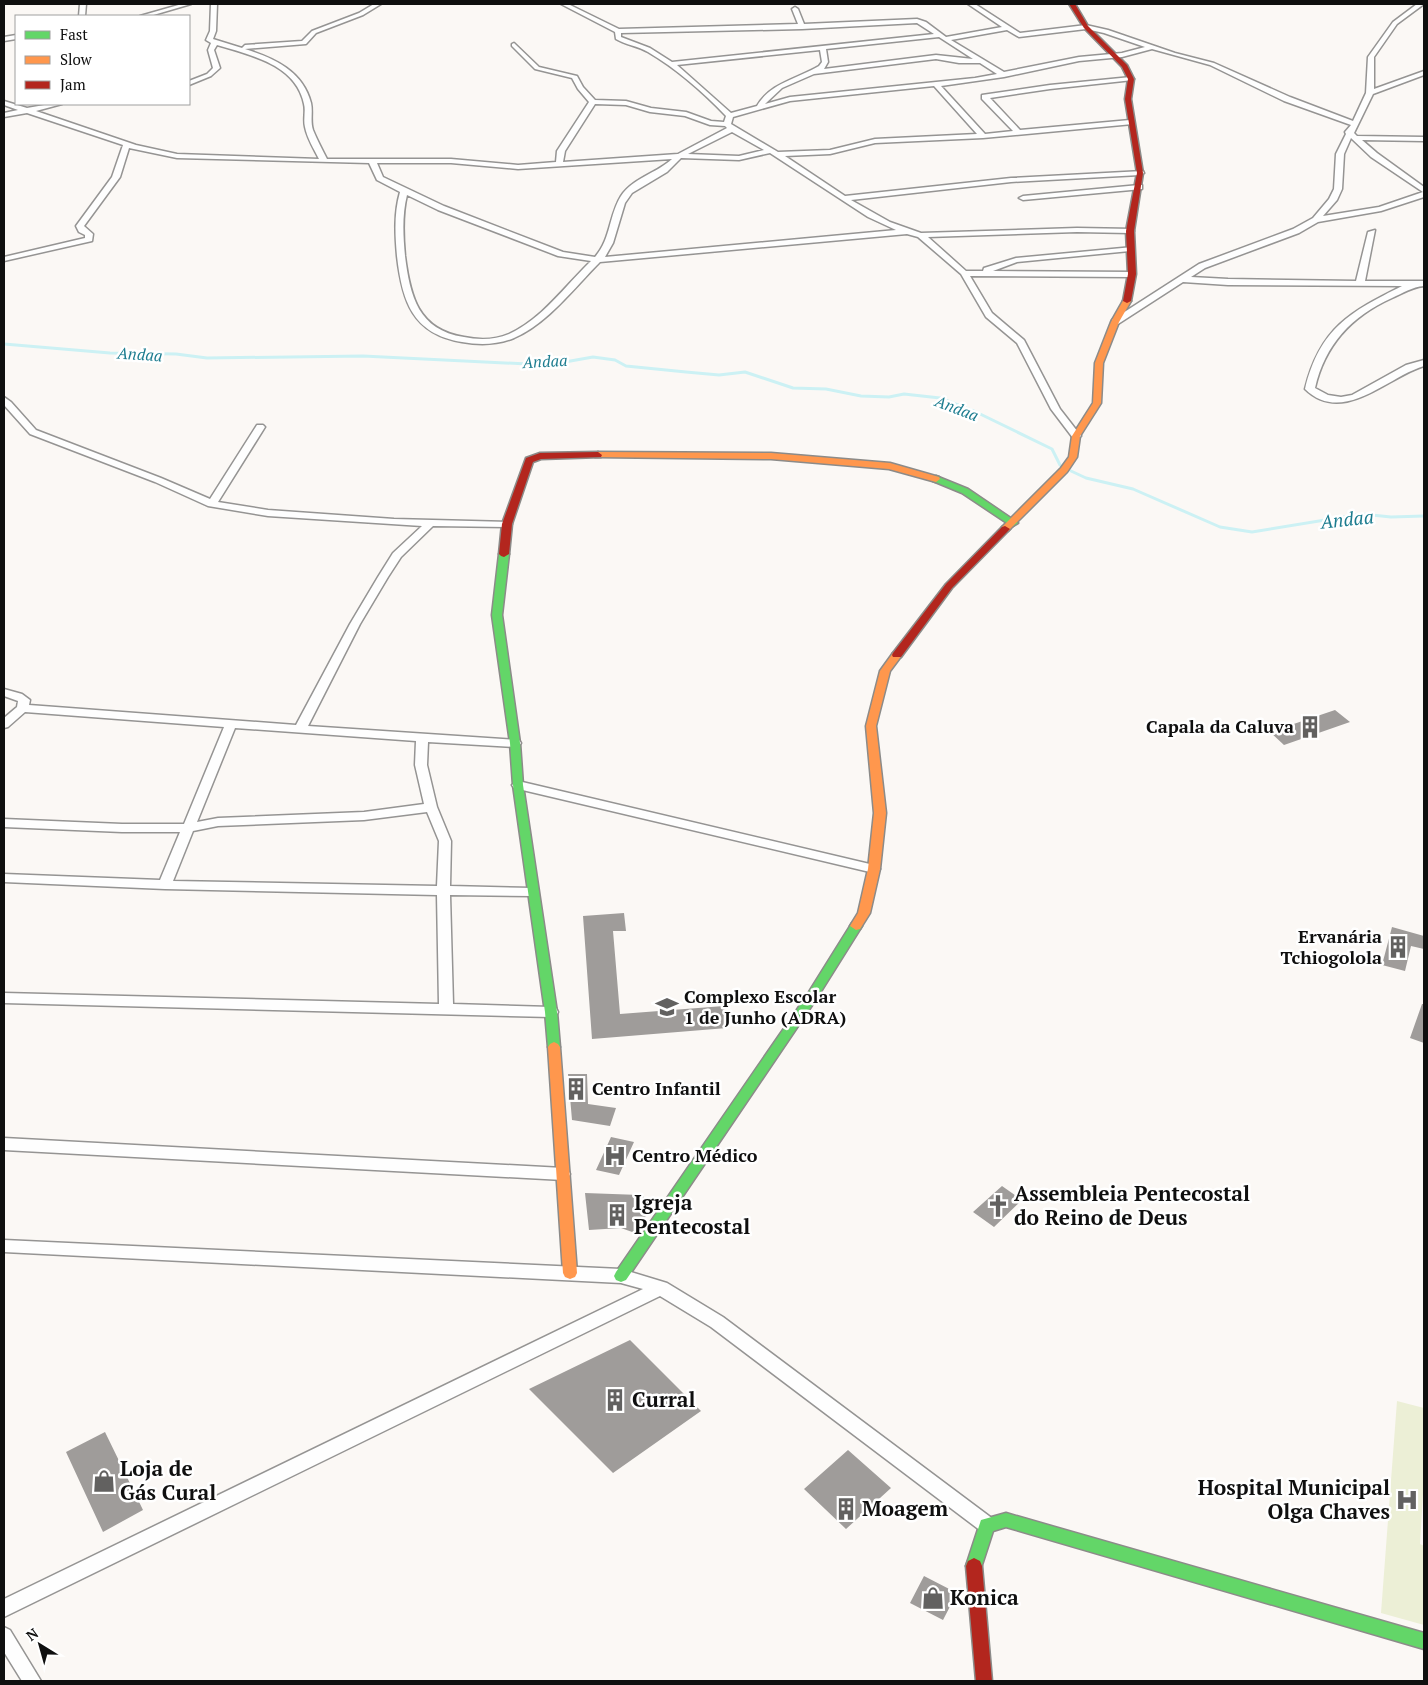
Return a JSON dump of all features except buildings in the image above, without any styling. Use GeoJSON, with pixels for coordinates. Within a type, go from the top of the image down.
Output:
{"type":"FeatureCollection","features":[{"type":"Feature","properties":{"kind":"street"},"geometry":{"type":"LineString","coordinates":[[147,15],[188,4]]}},
{"type":"Feature","properties":{"kind":"street"},"geometry":{"type":"LineString","coordinates":[[214,4],[213,31],[209,40],[214,43],[238,48],[275,62],[294,76],[300,84],[308,105],[309,129],[324,161]]}},
{"type":"Feature","properties":{"kind":"street"},"geometry":{"type":"LineString","coordinates":[[238,48],[304,43],[314,32],[361,14],[378,4]]}},
{"type":"Feature","properties":{"kind":"street"},"geometry":{"type":"LineString","coordinates":[[564,4],[618,31],[802,27],[917,21],[924,23],[1004,75]]}},
{"type":"Feature","properties":{"kind":"street"},"geometry":{"type":"LineString","coordinates":[[971,4],[1021,36],[1086,27],[1106,31],[1212,64],[1287,99],[1354,124]]}},
{"type":"Feature","properties":{"kind":"street"},"geometry":{"type":"LineString","coordinates":[[621,1276],[811,998],[864,913],[874,869],[880,813],[871,726],[885,671],[950,586],[1064,470],[1073,457],[1076,436],[1097,403],[1099,363],[1115,322],[1129,298],[1132,274],[1130,231],[1140,173],[1130,122],[1128,99],[1131,79],[1125,66],[1086,27],[1072,4]]}},
{"type":"Feature","properties":{"kind":"street"},"geometry":{"type":"LineString","coordinates":[[1316,220],[1338,189],[1340,154],[1349,132],[1370,93],[1371,57],[1395,23],[1421,4]]}},
{"type":"Feature","properties":{"kind":"street"},"geometry":{"type":"LineString","coordinates":[[795,9],[802,27]]}},
{"type":"Feature","properties":{"kind":"street"},"geometry":{"type":"LineString","coordinates":[[671,64],[823,50],[1009,28]]}},
{"type":"Feature","properties":{"kind":"street"},"geometry":{"type":"LineString","coordinates":[[618,31],[618,38],[649,49],[671,64],[715,101],[729,123],[869,215],[904,232]]}},
{"type":"Feature","properties":{"kind":"street"},"geometry":{"type":"LineString","coordinates":[[190,83],[209,76],[217,68],[211,50],[214,43]]}},
{"type":"Feature","properties":{"kind":"street"},"geometry":{"type":"LineString","coordinates":[[514,45],[537,68],[575,77],[580,88],[593,102],[626,103],[650,110],[686,114],[710,122],[729,123]]}},
{"type":"Feature","properties":{"kind":"street"},"geometry":{"type":"LineString","coordinates":[[404,191],[400,204],[403,269],[409,303],[426,324],[444,336],[467,342],[491,341],[525,330],[547,313],[598,260],[609,245],[616,227],[622,199],[630,189],[666,168],[679,156],[729,123],[760,106],[790,99],[937,86],[1004,75],[1079,59],[1114,55],[1151,46]]}},
{"type":"Feature","properties":{"kind":"street"},"geometry":{"type":"LineString","coordinates":[[760,106],[764,100],[783,84],[822,67],[825,62],[823,50]]}},
{"type":"Feature","properties":{"kind":"street"},"geometry":{"type":"LineString","coordinates":[[814,72],[936,57],[959,61],[983,62]]}},
{"type":"Feature","properties":{"kind":"street"},"geometry":{"type":"LineString","coordinates":[[1370,93],[1424,73]]}},
{"type":"Feature","properties":{"kind":"street"},"geometry":{"type":"LineString","coordinates":[[1018,132],[985,98],[1050,87],[1131,79]]}},
{"type":"Feature","properties":{"kind":"street"},"geometry":{"type":"LineString","coordinates":[[937,86],[983,136]]}},
{"type":"Feature","properties":{"kind":"street"},"geometry":{"type":"LineString","coordinates":[[559,164],[561,151],[593,102]]}},
{"type":"Feature","properties":{"kind":"street"},"geometry":{"type":"LineString","coordinates":[[4,103],[134,148],[177,156],[324,161],[451,161],[502,167],[679,156],[739,158],[773,153],[830,152],[875,141],[983,136],[1130,122]]}},
{"type":"Feature","properties":{"kind":"street"},"geometry":{"type":"LineString","coordinates":[[4,115],[54,105]]}},
{"type":"Feature","properties":{"kind":"street"},"geometry":{"type":"LineString","coordinates":[[1349,132],[1374,156],[1424,190]]}},
{"type":"Feature","properties":{"kind":"street"},"geometry":{"type":"LineString","coordinates":[[1357,138],[1424,140]]}},
{"type":"Feature","properties":{"kind":"street"},"geometry":{"type":"LineString","coordinates":[[4,259],[89,239],[89,234],[82,230],[80,226],[116,177],[127,144]]}},
{"type":"Feature","properties":{"kind":"street"},"geometry":{"type":"LineString","coordinates":[[372,161],[380,178],[441,208],[560,254],[598,260],[904,232],[922,235],[1077,230],[1130,231]]}},
{"type":"Feature","properties":{"kind":"street"},"geometry":{"type":"LineString","coordinates":[[845,198],[1010,180],[1140,173]]}},
{"type":"Feature","properties":{"kind":"street"},"geometry":{"type":"LineString","coordinates":[[1023,198],[1138,187]]}},
{"type":"Feature","properties":{"kind":"street"},"geometry":{"type":"LineString","coordinates":[[1115,322],[1202,266],[1296,231],[1316,220],[1381,209],[1424,194]]}},
{"type":"Feature","properties":{"kind":"street"},"geometry":{"type":"LineString","coordinates":[[1360,284],[1364,256],[1372,232]]}},
{"type":"Feature","properties":{"kind":"street"},"geometry":{"type":"LineString","coordinates":[[922,235],[964,273],[990,315],[1021,342],[1056,409],[1076,436]]}},
{"type":"Feature","properties":{"kind":"street"},"geometry":{"type":"LineString","coordinates":[[977,273],[1016,260],[1130,249]]}},
{"type":"Feature","properties":{"kind":"street"},"geometry":{"type":"LineString","coordinates":[[964,273],[1132,274]]}},
{"type":"Feature","properties":{"kind":"street"},"geometry":{"type":"LineString","coordinates":[[1182,280],[1424,284]]}},
{"type":"Feature","properties":{"kind":"street"},"geometry":{"type":"LineString","coordinates":[[1413,284],[1359,312],[1346,322],[1318,362],[1310,388],[1327,398],[1348,400],[1386,383],[1407,367],[1424,363]]}},
{"type":"Feature","properties":{"kind":"street"},"geometry":{"type":"LineString","coordinates":[[4,400],[19,414],[25,426],[33,432],[158,480],[212,504],[268,513],[430,522],[507,524]]}},
{"type":"Feature","properties":{"kind":"street"},"geometry":{"type":"LineString","coordinates":[[212,504],[231,473],[245,456],[260,427]]}},
{"type":"Feature","properties":{"kind":"street"},"geometry":{"type":"LineString","coordinates":[[570,1273],[550,1012],[532,892],[518,785],[515,743],[497,615],[507,524],[529,460],[540,456],[597,455],[771,456],[890,466],[923,474],[965,491],[1012,523]]}},
{"type":"Feature","properties":{"kind":"street"},"geometry":{"type":"LineString","coordinates":[[300,729],[354,624],[397,555],[430,522]]}},
{"type":"Feature","properties":{"kind":"street"},"geometry":{"type":"LineString","coordinates":[[4,692],[24,700],[22,708],[4,724]]}},
{"type":"Feature","properties":{"kind":"street"},"geometry":{"type":"LineString","coordinates":[[22,708],[422,738],[515,743]]}},
{"type":"Feature","properties":{"kind":"street"},"geometry":{"type":"LineString","coordinates":[[165,885],[231,724]]}},
{"type":"Feature","properties":{"kind":"street"},"geometry":{"type":"LineString","coordinates":[[422,738],[421,765],[431,808],[445,841],[443,889],[446,1009]]}},
{"type":"Feature","properties":{"kind":"street"},"geometry":{"type":"LineString","coordinates":[[518,785],[874,869]]}},
{"type":"Feature","properties":{"kind":"street"},"geometry":{"type":"LineString","coordinates":[[4,823],[122,828],[188,828],[218,822],[364,816],[431,808]]}},
{"type":"Feature","properties":{"kind":"street"},"geometry":{"type":"LineString","coordinates":[[4,878],[165,885],[532,892]]}},
{"type":"Feature","properties":{"kind":"street"},"geometry":{"type":"LineString","coordinates":[[4,998],[550,1012]]}},
{"type":"Feature","properties":{"kind":"street"},"geometry":{"type":"LineString","coordinates":[[4,1144],[563,1174]]}},
{"type":"Feature","properties":{"kind":"street"},"geometry":{"type":"LineString","coordinates":[[4,1246],[621,1276],[661,1288],[717,1322],[987,1525]]}},
{"type":"Feature","properties":{"kind":"street"},"geometry":{"type":"LineString","coordinates":[[4,1608],[661,1288]]}},
{"type":"Feature","properties":{"kind":"street"},"geometry":{"type":"LineString","coordinates":[[987,1525],[1006,1520],[1027,1525],[1424,1641]]}},
{"type":"Feature","properties":{"kind":"street"},"geometry":{"type":"LineString","coordinates":[[984,1681],[974,1564],[987,1525]]}},
{"type":"Feature","properties":{"kind":"street"},"geometry":{"type":"LineString","coordinates":[[4,1636],[32,1681]]}},
{"type":"Feature","properties":{"kind":"green space","name":"Hospital Municipal Olga Chaves"},"geometry":{"type":"Polygon","coordinates":[[[1397,1401],[1424,1408],[1424,1478],[1420,1544],[1424,1546],[1424,1625],[1381,1613],[1397,1401]]]}},
{"type":"Feature","properties":{"kind":"waterway","name":"Andaa"},"geometry":{"type":"LineString","coordinates":[[4,344],[110,353],[176,354],[207,358],[363,356],[548,365],[593,357],[615,360],[626,366],[686,372],[719,375],[745,372],[793,388],[826,389],[861,396],[889,397],[904,394],[940,398],[976,412],[1052,449],[1060,465]]}},
{"type":"Feature","properties":{"kind":"waterway","name":"Andaa"},"geometry":{"type":"LineString","coordinates":[[1071,471],[1086,478],[1133,489],[1220,527],[1252,532],[1362,514],[1391,517],[1424,516]]}},
{"type":"Feature","properties":{"kind":"traffic: fast"},"geometry":{"type":"LineString","coordinates":[[936,479],[965,491],[1013,523]]}},
{"type":"Feature","properties":{"kind":"traffic: fast"},"geometry":{"type":"LineString","coordinates":[[504,554],[497,615],[515,743],[518,785],[551,1012],[554,1047]]}},
{"type":"Feature","properties":{"kind":"traffic: fast"},"geometry":{"type":"LineString","coordinates":[[621,1276],[811,998],[856,926]]}},
{"type":"Feature","properties":{"kind":"traffic: fast"},"geometry":{"type":"LineString","coordinates":[[974,1566],[987,1525],[1006,1520],[1424,1641]]}},
{"type":"Feature","properties":{"kind":"traffic: slow"},"geometry":{"type":"LineString","coordinates":[[1005,529],[1064,470],[1073,457],[1076,436],[1097,403],[1099,363],[1115,322],[1127,301]]}},
{"type":"Feature","properties":{"kind":"traffic: slow"},"geometry":{"type":"LineString","coordinates":[[598,455],[771,456],[890,466],[936,479]]}},
{"type":"Feature","properties":{"kind":"traffic: slow"},"geometry":{"type":"LineString","coordinates":[[856,926],[864,913],[874,869],[880,813],[871,726],[885,671],[897,655]]}},
{"type":"Feature","properties":{"kind":"traffic: slow"},"geometry":{"type":"LineString","coordinates":[[554,1047],[570,1273]]}},
{"type":"Feature","properties":{"kind":"traffic: jam"},"geometry":{"type":"LineString","coordinates":[[1072,4],[1086,27],[1125,66],[1131,79],[1128,99],[1140,173],[1130,231],[1132,274],[1127,301]]}},
{"type":"Feature","properties":{"kind":"traffic: jam"},"geometry":{"type":"LineString","coordinates":[[504,554],[507,524],[529,460],[540,456],[598,455]]}},
{"type":"Feature","properties":{"kind":"traffic: jam"},"geometry":{"type":"LineString","coordinates":[[897,655],[949,586],[1005,529]]}},
{"type":"Feature","properties":{"kind":"traffic: jam"},"geometry":{"type":"LineString","coordinates":[[974,1566],[984,1681]]}},
{"type":"Feature","properties":{"kind":"place","name":"Capala da Caluva"},"geometry":{"type":"Point","coordinates":[1310,727]}},
{"type":"Feature","properties":{"kind":"place","name":"Ervanária Tchiogolola"},"geometry":{"type":"Point","coordinates":[1398,947]}},
{"type":"Feature","properties":{"kind":"place","name":"Complexo Escolar 1 de Junho (ADRA)"},"geometry":{"type":"Point","coordinates":[667,1007]}},
{"type":"Feature","properties":{"kind":"place","name":"Centro Infantil"},"geometry":{"type":"Point","coordinates":[576,1089]}},
{"type":"Feature","properties":{"kind":"place","name":"Centro Médico"},"geometry":{"type":"Point","coordinates":[615,1156]}},
{"type":"Feature","properties":{"kind":"place","name":"Assembleia Pentecostal do Reino de Deus"},"geometry":{"type":"Point","coordinates":[998,1206]}},
{"type":"Feature","properties":{"kind":"place","name":"Igreja Pentecostal"},"geometry":{"type":"Point","coordinates":[617,1215]}},
{"type":"Feature","properties":{"kind":"place","name":"Curral"},"geometry":{"type":"Point","coordinates":[615,1400]}},
{"type":"Feature","properties":{"kind":"place","name":"Loja de Gás Cural"},"geometry":{"type":"Point","coordinates":[104,1481]}},
{"type":"Feature","properties":{"kind":"place","name":"Hospital Municipal Olga Chaves"},"geometry":{"type":"Point","coordinates":[1407,1500]}},
{"type":"Feature","properties":{"kind":"place","name":"Moagem"},"geometry":{"type":"Point","coordinates":[846,1509]}},
{"type":"Feature","properties":{"kind":"place","name":"Konica"},"geometry":{"type":"Point","coordinates":[933,1598]}}]}
